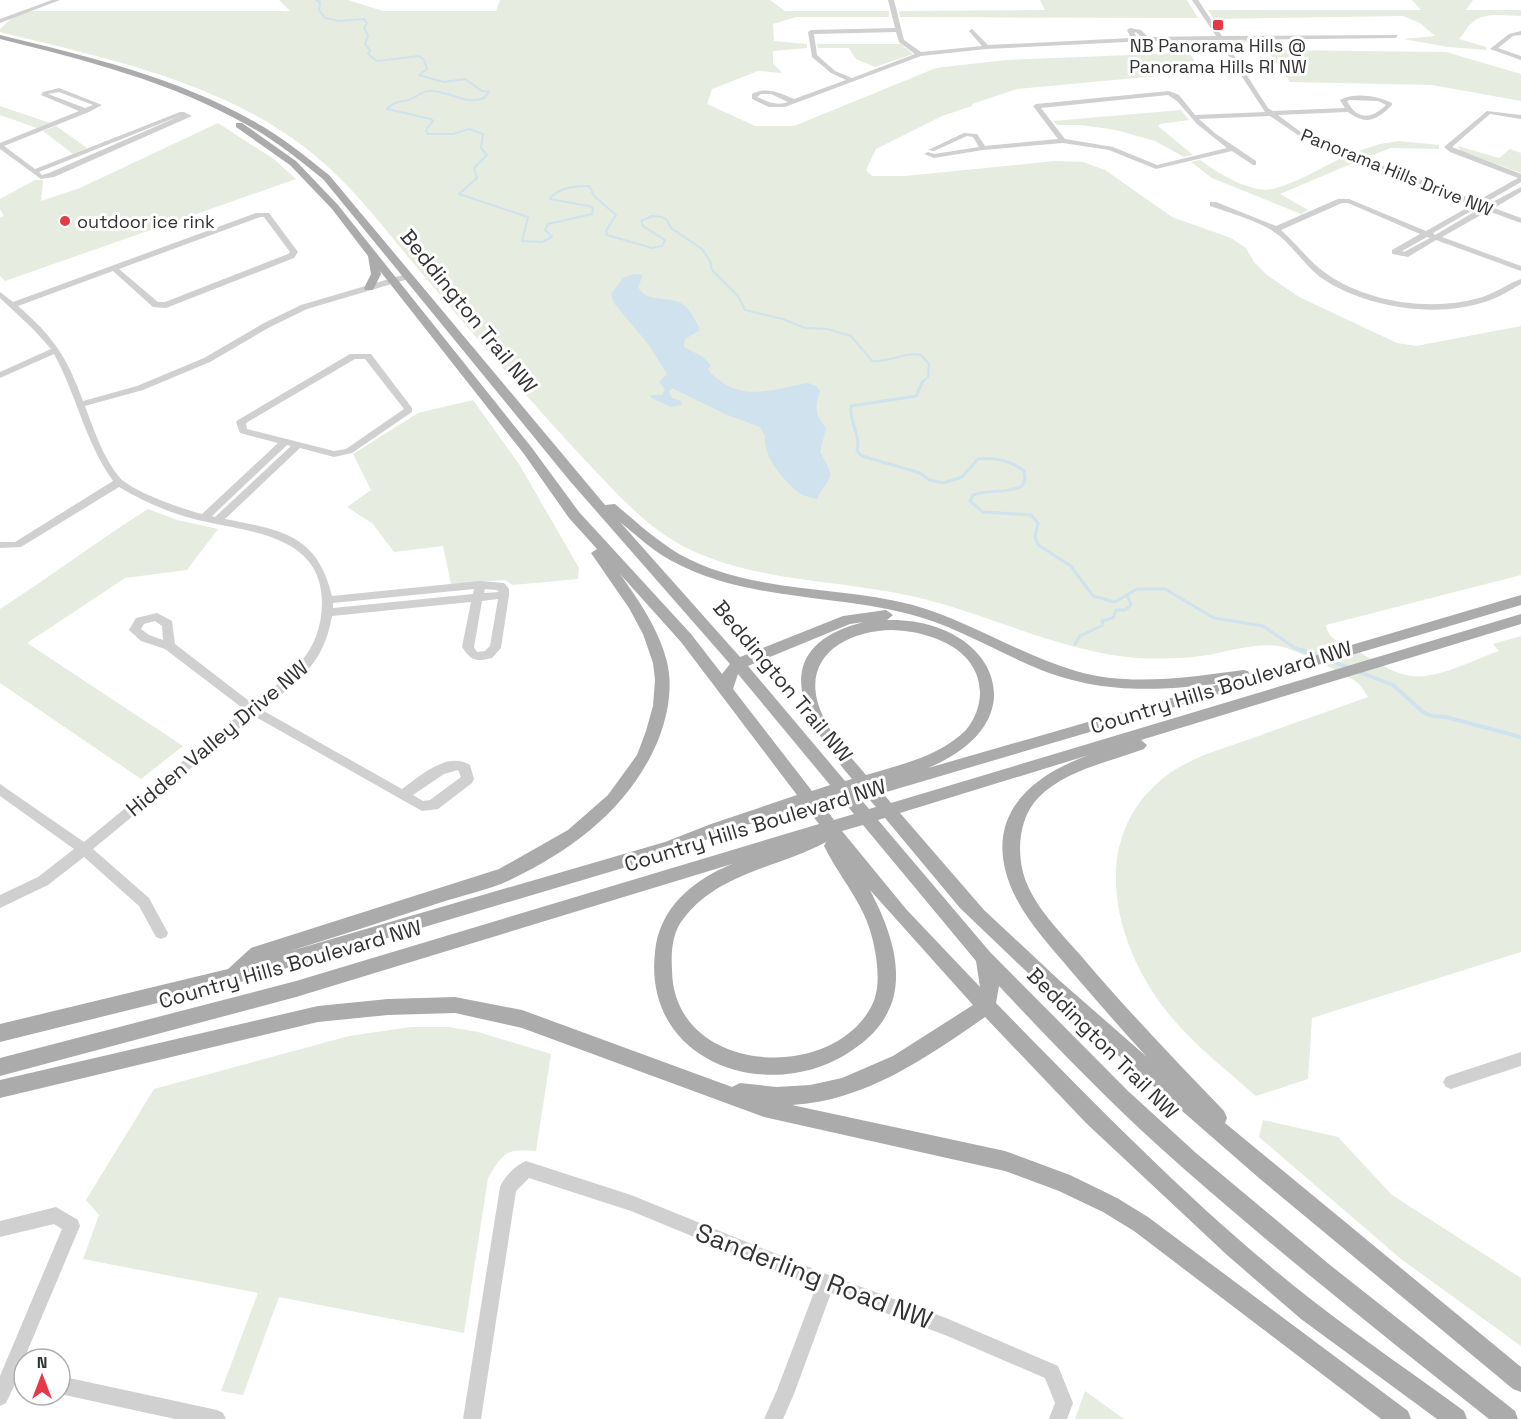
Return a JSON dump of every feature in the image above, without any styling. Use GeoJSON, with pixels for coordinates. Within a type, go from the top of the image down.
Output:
{"type":"FeatureCollection","features":[{"type":"Feature","properties":{"kind":"main road","name":"Beddington Trail NW"},"geometry":{"type":"LineString","coordinates":[[0,38],[147,83],[185,98],[234,122],[280,153],[307,176],[394,280],[528,451],[574,515],[686,638],[786,767],[802,790],[808,813],[854,867]]}},
{"type":"Feature","properties":{"kind":"main road","name":"Beddington Trail NW"},"geometry":{"type":"LineString","coordinates":[[0,38],[111,65],[159,80],[215,103],[249,120],[291,147],[326,177],[582,485],[738,664],[984,958],[1121,1098],[1189,1160],[1322,1273],[1507,1419]]}},
{"type":"Feature","properties":{"kind":"main road"},"geometry":{"type":"LineString","coordinates":[[369,288],[376,272],[370,252]]}},
{"type":"Feature","properties":{"kind":"main road"},"geometry":{"type":"LineString","coordinates":[[582,485],[675,556],[716,574],[787,591],[904,608],[976,633],[1043,665],[1077,677],[1118,685],[1154,686],[1287,670]]}},
{"type":"Feature","properties":{"kind":"main road"},"geometry":{"type":"LineString","coordinates":[[230,977],[257,954],[504,875],[542,856],[581,831],[607,808],[636,771],[649,747],[659,715],[662,693],[659,662],[643,622],[622,586],[578,525],[574,515]]}},
{"type":"Feature","properties":{"kind":"main road","name":"Country Hills Boulevard NW"},"geometry":{"type":"LineString","coordinates":[[0,1033],[230,977],[671,846],[1287,670],[1521,600]]}},
{"type":"Feature","properties":{"kind":"main road"},"geometry":{"type":"LineString","coordinates":[[726,689],[729,674],[738,664],[816,629],[848,619],[887,615],[937,619]]}},
{"type":"Feature","properties":{"kind":"main road","name":"Country Hills Boulevard NW"},"geometry":{"type":"LineString","coordinates":[[0,1067],[296,989],[845,821],[1165,728],[1521,619]]}},
{"type":"Feature","properties":{"kind":"main road"},"geometry":{"type":"LineString","coordinates":[[671,846],[721,825],[926,762],[963,742],[978,726],[987,710],[986,682],[980,666],[966,650],[944,635],[916,626],[885,624],[861,627],[841,635],[825,646],[817,656],[808,679],[813,713],[840,751],[919,848],[976,912],[1074,1006],[1316,1214],[1521,1381]]}},
{"type":"Feature","properties":{"kind":"main road"},"geometry":{"type":"LineString","coordinates":[[1165,728],[1152,740],[1058,774],[1032,794],[1015,819],[1011,847],[1018,882],[1038,918],[1117,1012],[1218,1119],[1316,1214]]}},
{"type":"Feature","properties":{"kind":"main road"},"geometry":{"type":"LineString","coordinates":[[845,821],[813,842],[738,868],[714,880],[687,901],[675,915],[662,959],[663,984],[678,1022],[694,1041],[738,1064],[765,1068],[791,1065],[828,1056],[865,1029],[877,1014],[885,994],[883,944],[854,867]]}},
{"type":"Feature","properties":{"kind":"main road"},"geometry":{"type":"LineString","coordinates":[[854,867],[1093,1116],[1234,1248],[1309,1311],[1456,1419]]}},
{"type":"Feature","properties":{"kind":"main road"},"geometry":{"type":"LineString","coordinates":[[693,1083],[766,1097],[803,1095],[863,1082],[909,1058],[986,1006],[990,983],[984,958]]}},
{"type":"Feature","properties":{"kind":"main road"},"geometry":{"type":"LineString","coordinates":[[0,1089],[318,1014],[387,1007],[455,1005],[522,1019],[601,1046],[693,1083],[764,1108],[1005,1161],[1063,1182],[1110,1204],[1141,1224],[1400,1419]]}},
{"type":"Feature","properties":{"kind":"street"},"geometry":{"type":"LineString","coordinates":[[0,16],[45,0]]}},
{"type":"Feature","properties":{"kind":"street"},"geometry":{"type":"LineString","coordinates":[[0,21],[55,0]]}},
{"type":"Feature","properties":{"kind":"street"},"geometry":{"type":"LineString","coordinates":[[891,0],[901,41],[920,54]]}},
{"type":"Feature","properties":{"kind":"street","name":"Panorama Hills Drive NW"},"geometry":{"type":"LineString","coordinates":[[1195,0],[1268,112],[1300,134],[1484,209],[1521,221]]}},
{"type":"Feature","properties":{"kind":"street"},"geometry":{"type":"LineString","coordinates":[[1298,36],[1296,29],[1308,36]]}},
{"type":"Feature","properties":{"kind":"street"},"geometry":{"type":"LineString","coordinates":[[850,78],[833,72],[814,56],[811,32],[898,30]]}},
{"type":"Feature","properties":{"kind":"street"},"geometry":{"type":"LineString","coordinates":[[1135,39],[1130,30],[1138,31],[1146,39]]}},
{"type":"Feature","properties":{"kind":"street"},"geometry":{"type":"LineString","coordinates":[[972,31],[986,46]]}},
{"type":"Feature","properties":{"kind":"street"},"geometry":{"type":"LineString","coordinates":[[1521,33],[1511,35],[1493,49],[1521,58]]}},
{"type":"Feature","properties":{"kind":"street"},"geometry":{"type":"LineString","coordinates":[[792,101],[772,92],[764,91],[754,95],[754,98],[775,106],[792,101],[850,78],[920,54],[986,46],[1057,40],[1386,36]]}},
{"type":"Feature","properties":{"kind":"street"},"geometry":{"type":"LineString","coordinates":[[0,145],[87,111],[99,105],[59,90],[45,93],[44,95],[87,111]]}},
{"type":"Feature","properties":{"kind":"street"},"geometry":{"type":"LineString","coordinates":[[1063,141],[1036,106],[1169,93],[1177,96],[1208,132],[1253,164]]}},
{"type":"Feature","properties":{"kind":"street"},"geometry":{"type":"LineString","coordinates":[[1191,115],[1347,107],[1370,118],[1376,116],[1390,104],[1379,99],[1349,98],[1342,100],[1347,107]]}},
{"type":"Feature","properties":{"kind":"street"},"geometry":{"type":"LineString","coordinates":[[1521,117],[1489,112],[1448,147],[1452,151],[1521,178]]}},
{"type":"Feature","properties":{"kind":"street"},"geometry":{"type":"LineString","coordinates":[[0,145],[34,172],[41,177],[51,175],[189,116],[182,113],[174,114],[34,172]]}},
{"type":"Feature","properties":{"kind":"street"},"geometry":{"type":"LineString","coordinates":[[984,148],[975,135],[966,134],[927,154],[934,156],[984,148],[1063,141],[1111,148],[1156,167],[1233,149]]}},
{"type":"Feature","properties":{"kind":"street"},"geometry":{"type":"LineString","coordinates":[[1521,178],[1395,252],[1405,255],[1521,189]]}},
{"type":"Feature","properties":{"kind":"street"},"geometry":{"type":"LineString","coordinates":[[1276,229],[1341,201],[1349,201],[1436,238],[1521,269]]}},
{"type":"Feature","properties":{"kind":"street"},"geometry":{"type":"LineString","coordinates":[[1213,204],[1276,229],[1324,276],[1363,294],[1388,301],[1416,306],[1448,306],[1478,302],[1521,281]]}},
{"type":"Feature","properties":{"kind":"street"},"geometry":{"type":"LineString","coordinates":[[12,305],[260,215],[266,215],[294,252],[291,256],[166,305],[156,305],[114,268]]}},
{"type":"Feature","properties":{"kind":"street"},"geometry":{"type":"LineString","coordinates":[[81,404],[140,388],[207,360],[286,315],[324,300],[409,276]]}},
{"type":"Feature","properties":{"kind":"street","name":"Hidden Valley Drive NW"},"geometry":{"type":"LineString","coordinates":[[0,294],[56,350],[81,404],[100,455],[119,482],[159,504],[204,518],[252,527],[282,536],[310,553],[325,578],[327,606],[315,655],[298,674],[43,881],[0,902]]}},
{"type":"Feature","properties":{"kind":"street"},"geometry":{"type":"LineString","coordinates":[[0,375],[56,350]]}},
{"type":"Feature","properties":{"kind":"street"},"geometry":{"type":"LineString","coordinates":[[353,356],[368,356],[409,410],[349,451],[334,454],[284,443],[243,431],[241,422],[353,356]]}},
{"type":"Feature","properties":{"kind":"street"},"geometry":{"type":"LineString","coordinates":[[204,518],[284,443]]}},
{"type":"Feature","properties":{"kind":"street"},"geometry":{"type":"LineString","coordinates":[[218,521],[297,446]]}},
{"type":"Feature","properties":{"kind":"street"},"geometry":{"type":"LineString","coordinates":[[0,544],[17,545],[119,482]]}},
{"type":"Feature","properties":{"kind":"street"},"geometry":{"type":"LineString","coordinates":[[327,606],[480,585],[500,586],[504,589],[504,595],[495,648],[488,655],[474,656],[468,646],[480,585]]}},
{"type":"Feature","properties":{"kind":"street"},"geometry":{"type":"LineString","coordinates":[[327,606],[504,595]]}},
{"type":"Feature","properties":{"kind":"street"},"geometry":{"type":"LineString","coordinates":[[169,646],[253,710],[422,806],[433,805],[468,779],[468,772],[464,767],[458,765],[442,768],[404,795]]}},
{"type":"Feature","properties":{"kind":"street"},"geometry":{"type":"LineString","coordinates":[[0,789],[84,849],[144,902],[161,933]]}},
{"type":"Feature","properties":{"kind":"street"},"geometry":{"type":"LineString","coordinates":[[1451,1082],[1521,1059]]}},
{"type":"Feature","properties":{"kind":"street","name":"Sanderling Road NW"},"geometry":{"type":"LineString","coordinates":[[472,1419],[508,1186],[526,1169],[630,1203],[826,1283],[946,1327],[1052,1372],[1064,1403],[1058,1419]]}},
{"type":"Feature","properties":{"kind":"street"},"geometry":{"type":"LineString","coordinates":[[0,1229],[56,1215],[72,1226],[28,1347]]}},
{"type":"Feature","properties":{"kind":"street"},"geometry":{"type":"LineString","coordinates":[[773,1419],[785,1394],[826,1283]]}},
{"type":"Feature","properties":{"kind":"street"},"geometry":{"type":"LineString","coordinates":[[0,1397],[12,1382]]}},
{"type":"Feature","properties":{"kind":"street"},"geometry":{"type":"LineString","coordinates":[[72,1388],[217,1419]]}},
{"type":"Feature","properties":{"kind":"shaded area"},"geometry":{"type":"Polygon","coordinates":[[[279,0],[348,0],[383,11],[496,11],[500,0],[770,0],[785,11],[889,11],[889,17],[796,17],[773,24],[774,41],[807,44],[807,48],[773,51],[773,63],[782,73],[758,71],[712,89],[707,104],[755,126],[794,126],[936,68],[1006,60],[1181,53],[1175,41],[1212,42],[1214,44],[1185,45],[1201,72],[1017,89],[972,104],[972,106],[942,116],[876,149],[866,170],[872,176],[905,176],[1055,161],[1083,162],[1105,170],[1172,217],[1231,238],[1246,248],[1254,262],[1267,275],[1299,297],[1397,343],[1416,346],[1521,326],[1521,575],[1326,625],[1333,638],[1341,643],[1393,671],[1417,676],[1440,673],[1499,651],[1493,644],[1521,636],[1521,952],[1312,1018],[1308,1079],[1256,1096],[1185,1032],[1164,1008],[1145,980],[1120,917],[1116,885],[1118,853],[1128,823],[1146,795],[1173,771],[1212,752],[1368,697],[1359,684],[1320,662],[1279,646],[1252,646],[1208,655],[1163,659],[1108,654],[1054,641],[920,598],[747,569],[693,551],[647,522],[561,435],[366,206],[327,165],[312,153],[277,128],[202,90],[122,63],[0,32],[0,29],[13,17],[29,11],[290,11],[279,0]]]}},
{"type":"Feature","properties":{"kind":"shaded area"},"geometry":{"type":"Polygon","coordinates":[[[1040,0],[1187,0],[1198,18],[900,17],[899,11],[1045,10],[1040,0]]]}},
{"type":"Feature","properties":{"kind":"shaded area"},"geometry":{"type":"Polygon","coordinates":[[[1412,0],[1473,0],[1466,10],[1521,10],[1521,16],[1484,16],[1474,21],[1459,39],[1486,47],[1487,50],[1448,47],[1403,39],[1435,36],[1420,23],[1403,16],[1214,19],[1208,10],[1421,10],[1412,0]]]}},
{"type":"Feature","properties":{"kind":"shaded area"},"geometry":{"type":"Polygon","coordinates":[[[1269,39],[1277,50],[1446,52],[1521,74],[1521,101],[1432,85],[1290,82],[1262,43],[1232,42],[1234,40],[1269,39]]]}},
{"type":"Feature","properties":{"kind":"shaded area"},"geometry":{"type":"Polygon","coordinates":[[[817,44],[901,44],[913,54],[875,67],[856,59],[849,48],[818,48],[817,44]]]}},
{"type":"Feature","properties":{"kind":"shaded area"},"geometry":{"type":"Polygon","coordinates":[[[0,106],[50,123],[37,128],[0,115],[0,106]]]}},
{"type":"Feature","properties":{"kind":"shaded area"},"geometry":{"type":"Polygon","coordinates":[[[1181,110],[1189,120],[1158,126],[1193,155],[1184,157],[1155,141],[1116,130],[1081,125],[1057,125],[1053,121],[1181,110]]]}},
{"type":"Feature","properties":{"kind":"shaded area"},"geometry":{"type":"Polygon","coordinates":[[[218,123],[275,160],[296,179],[5,281],[0,276],[0,217],[4,216],[0,209],[0,199],[35,180],[43,180],[41,201],[80,188],[218,123]]]}},
{"type":"Feature","properties":{"kind":"shaded area"},"geometry":{"type":"Polygon","coordinates":[[[56,126],[87,148],[73,154],[43,131],[56,126]]]}},
{"type":"Feature","properties":{"kind":"shaded area"},"geometry":{"type":"Polygon","coordinates":[[[1399,141],[1439,145],[1439,149],[1391,148],[1368,157],[1355,152],[1380,144],[1399,141]]]}},
{"type":"Feature","properties":{"kind":"shaded area"},"geometry":{"type":"Polygon","coordinates":[[[1458,146],[1499,158],[1510,149],[1521,153],[1521,173],[1461,151],[1458,146]]]}},
{"type":"Feature","properties":{"kind":"shaded area"},"geometry":{"type":"Polygon","coordinates":[[[1345,156],[1358,161],[1280,194],[1308,210],[1301,214],[1212,178],[1191,162],[1200,160],[1234,181],[1264,190],[1289,184],[1345,156]]]}},
{"type":"Feature","properties":{"kind":"shaded area"},"geometry":{"type":"Polygon","coordinates":[[[473,400],[519,464],[579,568],[578,579],[513,585],[505,580],[451,584],[443,546],[394,552],[373,524],[347,507],[371,490],[353,454],[418,413],[473,400]]]}},
{"type":"Feature","properties":{"kind":"shaded area"},"geometry":{"type":"Polygon","coordinates":[[[148,509],[177,520],[218,529],[187,570],[125,578],[27,643],[183,746],[141,779],[0,683],[0,609],[148,509]]]}},
{"type":"Feature","properties":{"kind":"shaded area"},"geometry":{"type":"Polygon","coordinates":[[[411,1027],[448,1027],[478,1032],[551,1054],[536,1151],[512,1151],[502,1157],[488,1178],[464,1333],[279,1297],[243,1395],[221,1391],[258,1293],[83,1259],[99,1215],[86,1200],[154,1089],[349,1036],[411,1027]]]}},
{"type":"Feature","properties":{"kind":"shaded area"},"geometry":{"type":"Polygon","coordinates":[[[1263,1120],[1338,1137],[1392,1195],[1521,1278],[1521,1346],[1401,1259],[1259,1137],[1263,1120]]]}},
{"type":"Feature","properties":{"kind":"shaded area"},"geometry":{"type":"Polygon","coordinates":[[[1085,1391],[1124,1419],[1075,1419],[1085,1391]]]}},
{"type":"Feature","properties":{"kind":"water"},"geometry":{"type":"Polygon","coordinates":[[[634,274],[643,275],[638,287],[648,296],[674,300],[687,308],[700,330],[685,339],[684,347],[703,357],[711,366],[708,369],[710,372],[728,386],[750,392],[761,392],[808,383],[816,386],[820,391],[818,414],[826,428],[820,452],[830,474],[817,499],[799,493],[775,468],[767,452],[765,436],[760,427],[725,414],[672,388],[669,392],[672,398],[681,401],[682,405],[671,407],[651,398],[651,395],[662,395],[665,389],[659,382],[667,374],[649,345],[613,302],[611,294],[623,278],[634,274]]]}},
{"type":"Feature","properties":{"kind":"waterway"},"geometry":{"type":"LineString","coordinates":[[316,0],[320,2],[319,10],[325,18],[339,21],[364,19],[367,23],[364,27],[368,36],[365,44],[370,50],[368,54],[377,61],[419,56],[424,60],[427,69],[419,75],[444,82],[465,79],[482,91],[489,92],[484,98],[470,100],[436,91],[426,91],[387,109],[431,119],[433,121],[426,130],[428,134],[453,134],[469,129],[483,134],[481,148],[487,155],[474,168],[477,178],[459,194],[528,217],[522,241],[542,242],[552,237],[545,230],[548,224],[592,214],[593,208],[589,206],[550,199],[562,190],[589,186],[594,196],[616,215],[606,231],[607,235],[652,248],[662,246],[665,240],[643,226],[641,221],[652,216],[662,217],[667,220],[671,228],[702,249],[710,261],[712,270],[738,296],[745,310],[783,319],[805,328],[827,329],[851,336],[872,361],[921,355],[929,364],[928,377],[923,381]]}},
{"type":"Feature","properties":{"kind":"waterway"},"geometry":{"type":"LineString","coordinates":[[923,381],[916,396],[851,406],[857,451],[862,456],[920,473],[929,480],[943,483],[962,477],[978,459],[990,458],[1013,464],[1024,471],[1025,480],[1022,486],[1010,490],[979,493],[973,495],[970,501],[983,512],[1031,515],[1038,523],[1035,537],[1038,545],[1071,566],[1093,596],[1115,602],[1137,589],[1165,589],[1214,618],[1263,626],[1295,648],[1306,652]]}},
{"type":"Feature","properties":{"kind":"waterway"},"geometry":{"type":"LineString","coordinates":[[1075,644],[1080,636],[1103,625],[1102,621],[1113,618],[1116,610],[1125,610],[1131,605],[1127,595]]}},
{"type":"Feature","properties":{"kind":"waterway"},"geometry":{"type":"LineString","coordinates":[[1301,650],[1318,656]]}},
{"type":"Feature","properties":{"kind":"waterway"},"geometry":{"type":"LineString","coordinates":[[1328,660],[1349,668]]}},
{"type":"Feature","properties":{"kind":"waterway"},"geometry":{"type":"LineString","coordinates":[[1359,672],[1393,685],[1423,712],[1432,716],[1446,717],[1521,737]]}},
{"type":"Feature","properties":{"kind":"place","name":"NB Panorama Hills @ Panorama Hills RI NW"},"geometry":{"type":"Point","coordinates":[1218,25]}},
{"type":"Feature","properties":{"kind":"place","name":"outdoor ice rink"},"geometry":{"type":"Point","coordinates":[65,221]}}]}
